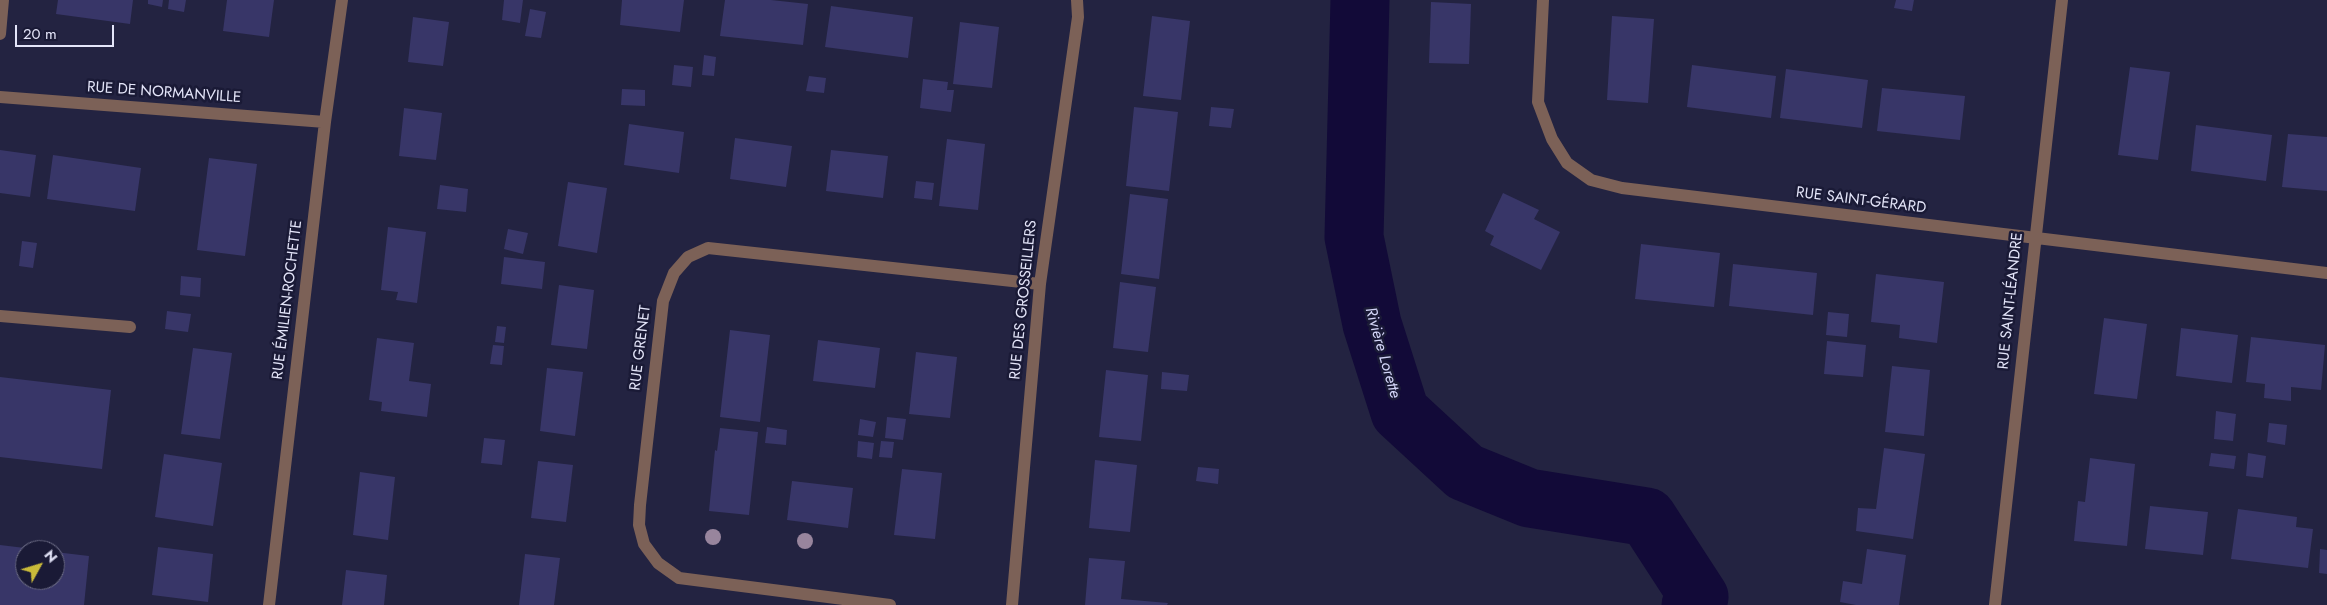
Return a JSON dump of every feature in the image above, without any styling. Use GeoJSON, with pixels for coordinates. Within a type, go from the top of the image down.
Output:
{"type":"FeatureCollection","features":[{"type":"Feature","properties":{"kind":"street"},"geometry":{"type":"LineString","coordinates":[[0,34],[3,0]]}},
{"type":"Feature","properties":{"kind":"street","name":"RUE ÉMILIEN-ROCHETTE"},"geometry":{"type":"LineString","coordinates":[[270,605],[325,122],[342,0]]}},
{"type":"Feature","properties":{"kind":"street","name":"RUE DES GROSSEILLERS"},"geometry":{"type":"LineString","coordinates":[[1012,605],[1040,284],[1078,17],[1077,0]]}},
{"type":"Feature","properties":{"kind":"street","name":"RUE SAINT-GÉRARD"},"geometry":{"type":"LineString","coordinates":[[1543,0],[1538,102],[1552,139],[1567,163],[1591,180],[1622,188],[2327,273]]}},
{"type":"Feature","properties":{"kind":"street","name":"RUE SAINT-LÉANDRE"},"geometry":{"type":"LineString","coordinates":[[1995,605],[2034,238],[2062,0]]}},
{"type":"Feature","properties":{"kind":"street","name":"RUE DE NORMANVILLE"},"geometry":{"type":"LineString","coordinates":[[0,97],[325,122]]}},
{"type":"Feature","properties":{"kind":"street","name":"RUE GRENET"},"geometry":{"type":"LineString","coordinates":[[890,605],[679,578],[658,562],[644,544],[639,525],[642,485],[663,301],[674,273],[688,257],[708,248],[1040,284]]}},
{"type":"Feature","properties":{"kind":"street"},"geometry":{"type":"LineString","coordinates":[[0,316],[130,327]]}},
{"type":"Feature","properties":{"kind":"building"},"geometry":{"type":"Polygon","coordinates":[[[58,0],[133,0],[130,24],[56,14],[58,0]]]}},
{"type":"Feature","properties":{"kind":"building"},"geometry":{"type":"Polygon","coordinates":[[[148,0],[163,0],[162,7],[148,4],[148,0]]]}},
{"type":"Feature","properties":{"kind":"building"},"geometry":{"type":"Polygon","coordinates":[[[169,0],[186,0],[184,12],[168,9],[169,0]]]}},
{"type":"Feature","properties":{"kind":"building"},"geometry":{"type":"Polygon","coordinates":[[[227,0],[274,0],[269,37],[223,31],[227,0]]]}},
{"type":"Feature","properties":{"kind":"building"},"geometry":{"type":"Polygon","coordinates":[[[504,0],[523,0],[520,23],[502,20],[504,0]]]}},
{"type":"Feature","properties":{"kind":"building"},"geometry":{"type":"Polygon","coordinates":[[[622,0],[684,0],[680,32],[620,25],[622,0]]]}},
{"type":"Feature","properties":{"kind":"building"},"geometry":{"type":"Polygon","coordinates":[[[725,0],[771,0],[808,4],[803,45],[720,36],[725,0]]]}},
{"type":"Feature","properties":{"kind":"building"},"geometry":{"type":"Polygon","coordinates":[[[1896,0],[1914,0],[1912,11],[1894,8],[1896,0]]]}},
{"type":"Feature","properties":{"kind":"building"},"geometry":{"type":"Polygon","coordinates":[[[1431,2],[1471,4],[1469,64],[1429,63],[1431,2]]]}},
{"type":"Feature","properties":{"kind":"building"},"geometry":{"type":"Polygon","coordinates":[[[831,6],[913,17],[908,58],[825,47],[831,6]]]}},
{"type":"Feature","properties":{"kind":"building"},"geometry":{"type":"Polygon","coordinates":[[[530,9],[546,12],[541,38],[525,36],[530,9]]]}},
{"type":"Feature","properties":{"kind":"building"},"geometry":{"type":"Polygon","coordinates":[[[1152,16],[1190,21],[1181,100],[1143,96],[1152,16]]]}},
{"type":"Feature","properties":{"kind":"building"},"geometry":{"type":"Polygon","coordinates":[[[1612,16],[1654,19],[1648,103],[1607,100],[1612,16]]]}},
{"type":"Feature","properties":{"kind":"building"},"geometry":{"type":"Polygon","coordinates":[[[413,17],[449,22],[443,66],[408,62],[413,17]]]}},
{"type":"Feature","properties":{"kind":"building"},"geometry":{"type":"Polygon","coordinates":[[[960,22],[999,27],[992,88],[953,84],[960,22]]]}},
{"type":"Feature","properties":{"kind":"building"},"geometry":{"type":"Polygon","coordinates":[[[704,55],[716,57],[714,76],[702,75],[704,55]]]}},
{"type":"Feature","properties":{"kind":"building"},"geometry":{"type":"Polygon","coordinates":[[[674,65],[693,67],[691,87],[672,85],[674,65]]]}},
{"type":"Feature","properties":{"kind":"building"},"geometry":{"type":"Polygon","coordinates":[[[1692,65],[1776,76],[1771,118],[1687,107],[1692,65]]]}},
{"type":"Feature","properties":{"kind":"building"},"geometry":{"type":"Polygon","coordinates":[[[2130,67],[2170,72],[2158,160],[2118,155],[2130,67]]]}},
{"type":"Feature","properties":{"kind":"building"},"geometry":{"type":"Polygon","coordinates":[[[1786,69],[1868,80],[1862,128],[1780,118],[1786,69]]]}},
{"type":"Feature","properties":{"kind":"building"},"geometry":{"type":"Polygon","coordinates":[[[809,76],[826,78],[824,93],[806,91],[809,76]]]}},
{"type":"Feature","properties":{"kind":"building"},"geometry":{"type":"Polygon","coordinates":[[[923,79],[948,82],[947,90],[954,90],[951,112],[920,108],[923,79]]]}},
{"type":"Feature","properties":{"kind":"building"},"geometry":{"type":"Polygon","coordinates":[[[1882,88],[1965,96],[1960,140],[1877,131],[1882,88]]]}},
{"type":"Feature","properties":{"kind":"building"},"geometry":{"type":"Polygon","coordinates":[[[622,89],[645,90],[645,106],[621,105],[622,89]]]}},
{"type":"Feature","properties":{"kind":"building"},"geometry":{"type":"Polygon","coordinates":[[[1134,107],[1178,112],[1169,191],[1126,186],[1134,107]]]}},
{"type":"Feature","properties":{"kind":"building"},"geometry":{"type":"Polygon","coordinates":[[[1211,107],[1234,109],[1231,128],[1209,126],[1211,107]]]}},
{"type":"Feature","properties":{"kind":"building"},"geometry":{"type":"Polygon","coordinates":[[[404,108],[442,113],[436,160],[399,156],[404,108]]]}},
{"type":"Feature","properties":{"kind":"building"},"geometry":{"type":"Polygon","coordinates":[[[629,124],[684,132],[679,173],[624,165],[629,124]]]}},
{"type":"Feature","properties":{"kind":"building"},"geometry":{"type":"Polygon","coordinates":[[[2196,125],[2272,135],[2266,181],[2191,171],[2196,125]]]}},
{"type":"Feature","properties":{"kind":"building"},"geometry":{"type":"Polygon","coordinates":[[[2288,134],[2327,137],[2327,191],[2282,187],[2288,134]]]}},
{"type":"Feature","properties":{"kind":"building"},"geometry":{"type":"Polygon","coordinates":[[[735,138],[792,146],[786,187],[730,179],[735,138]]]}},
{"type":"Feature","properties":{"kind":"building"},"geometry":{"type":"Polygon","coordinates":[[[947,139],[985,144],[978,210],[939,206],[947,139]]]}},
{"type":"Feature","properties":{"kind":"building"},"geometry":{"type":"Polygon","coordinates":[[[0,150],[36,155],[30,197],[0,193],[0,150]]]}},
{"type":"Feature","properties":{"kind":"building"},"geometry":{"type":"Polygon","coordinates":[[[831,150],[888,156],[883,198],[826,191],[831,150]]]}},
{"type":"Feature","properties":{"kind":"building"},"geometry":{"type":"Polygon","coordinates":[[[53,155],[141,168],[135,211],[47,199],[53,155]]]}},
{"type":"Feature","properties":{"kind":"building"},"geometry":{"type":"Polygon","coordinates":[[[209,158],[257,164],[245,256],[197,250],[209,158]]]}},
{"type":"Feature","properties":{"kind":"building"},"geometry":{"type":"Polygon","coordinates":[[[916,181],[934,183],[932,200],[914,198],[916,181]]]}},
{"type":"Feature","properties":{"kind":"building"},"geometry":{"type":"Polygon","coordinates":[[[568,182],[607,188],[597,253],[558,246],[568,182]]]}},
{"type":"Feature","properties":{"kind":"building"},"geometry":{"type":"Polygon","coordinates":[[[440,185],[468,189],[466,212],[437,209],[440,185]]]}},
{"type":"Feature","properties":{"kind":"building"},"geometry":{"type":"Polygon","coordinates":[[[1503,193],[1539,210],[1534,219],[1560,232],[1541,270],[1490,245],[1494,236],[1485,231],[1503,193]]]}},
{"type":"Feature","properties":{"kind":"building"},"geometry":{"type":"Polygon","coordinates":[[[1130,194],[1168,199],[1159,279],[1121,274],[1130,194]]]}},
{"type":"Feature","properties":{"kind":"building"},"geometry":{"type":"Polygon","coordinates":[[[388,227],[426,232],[417,303],[396,300],[398,292],[381,290],[388,227]]]}},
{"type":"Feature","properties":{"kind":"building"},"geometry":{"type":"Polygon","coordinates":[[[508,229],[528,233],[523,254],[504,249],[508,229]]]}},
{"type":"Feature","properties":{"kind":"building"},"geometry":{"type":"Polygon","coordinates":[[[22,241],[37,243],[33,268],[19,266],[22,241]]]}},
{"type":"Feature","properties":{"kind":"building"},"geometry":{"type":"Polygon","coordinates":[[[1641,244],[1720,253],[1714,307],[1635,299],[1641,244]]]}},
{"type":"Feature","properties":{"kind":"building"},"geometry":{"type":"Polygon","coordinates":[[[504,257],[545,262],[542,289],[501,284],[504,257]]]}},
{"type":"Feature","properties":{"kind":"building"},"geometry":{"type":"Polygon","coordinates":[[[1733,264],[1817,273],[1813,315],[1729,306],[1733,264]]]}},
{"type":"Feature","properties":{"kind":"building"},"geometry":{"type":"Polygon","coordinates":[[[1876,274],[1944,282],[1937,343],[1899,338],[1900,325],[1871,322],[1876,274]]]}},
{"type":"Feature","properties":{"kind":"building"},"geometry":{"type":"Polygon","coordinates":[[[181,276],[201,278],[200,297],[180,295],[181,276]]]}},
{"type":"Feature","properties":{"kind":"building"},"geometry":{"type":"Polygon","coordinates":[[[1120,282],[1156,287],[1148,352],[1113,348],[1120,282]]]}},
{"type":"Feature","properties":{"kind":"building"},"geometry":{"type":"Polygon","coordinates":[[[559,285],[594,290],[587,349],[551,345],[559,285]]]}},
{"type":"Feature","properties":{"kind":"building"},"geometry":{"type":"Polygon","coordinates":[[[167,311],[191,314],[188,332],[165,329],[167,311]]]}},
{"type":"Feature","properties":{"kind":"building"},"geometry":{"type":"Polygon","coordinates":[[[1828,312],[1849,314],[1847,337],[1826,335],[1828,312]]]}},
{"type":"Feature","properties":{"kind":"building"},"geometry":{"type":"Polygon","coordinates":[[[2104,318],[2147,324],[2137,399],[2094,394],[2104,318]]]}},
{"type":"Feature","properties":{"kind":"building"},"geometry":{"type":"Polygon","coordinates":[[[497,326],[506,327],[504,343],[495,342],[497,326]]]}},
{"type":"Feature","properties":{"kind":"building"},"geometry":{"type":"Polygon","coordinates":[[[2181,328],[2238,335],[2232,383],[2176,376],[2181,328]]]}},
{"type":"Feature","properties":{"kind":"building"},"geometry":{"type":"Polygon","coordinates":[[[730,330],[770,335],[760,422],[720,417],[730,330]]]}},
{"type":"Feature","properties":{"kind":"building"},"geometry":{"type":"Polygon","coordinates":[[[2251,337],[2325,345],[2321,390],[2291,387],[2291,401],[2264,398],[2265,384],[2246,382],[2251,337]]]}},
{"type":"Feature","properties":{"kind":"building"},"geometry":{"type":"Polygon","coordinates":[[[377,338],[414,343],[409,381],[431,384],[427,417],[381,411],[382,402],[369,400],[377,338]]]}},
{"type":"Feature","properties":{"kind":"building"},"geometry":{"type":"Polygon","coordinates":[[[818,340],[880,348],[875,388],[813,381],[818,340]]]}},
{"type":"Feature","properties":{"kind":"building"},"geometry":{"type":"Polygon","coordinates":[[[1827,341],[1866,345],[1863,377],[1824,374],[1827,341]]]}},
{"type":"Feature","properties":{"kind":"building"},"geometry":{"type":"Polygon","coordinates":[[[493,345],[504,346],[502,365],[490,364],[493,345]]]}},
{"type":"Feature","properties":{"kind":"building"},"geometry":{"type":"Polygon","coordinates":[[[193,348],[232,353],[220,439],[181,434],[193,348]]]}},
{"type":"Feature","properties":{"kind":"building"},"geometry":{"type":"Polygon","coordinates":[[[916,352],[957,357],[950,418],[909,414],[916,352]]]}},
{"type":"Feature","properties":{"kind":"building"},"geometry":{"type":"Polygon","coordinates":[[[1892,366],[1930,370],[1924,436],[1885,432],[1892,366]]]}},
{"type":"Feature","properties":{"kind":"building"},"geometry":{"type":"Polygon","coordinates":[[[547,368],[583,372],[575,436],[540,431],[547,368]]]}},
{"type":"Feature","properties":{"kind":"building"},"geometry":{"type":"Polygon","coordinates":[[[1106,370],[1148,375],[1141,441],[1099,437],[1106,370]]]}},
{"type":"Feature","properties":{"kind":"building"},"geometry":{"type":"Polygon","coordinates":[[[1162,372],[1189,375],[1187,391],[1161,389],[1162,372]]]}},
{"type":"Feature","properties":{"kind":"building"},"geometry":{"type":"Polygon","coordinates":[[[0,377],[111,390],[102,469],[0,457],[0,377]]]}},
{"type":"Feature","properties":{"kind":"building"},"geometry":{"type":"Polygon","coordinates":[[[2216,411],[2236,414],[2233,441],[2214,439],[2216,411]]]}},
{"type":"Feature","properties":{"kind":"building"},"geometry":{"type":"Polygon","coordinates":[[[887,417],[906,419],[903,440],[885,438],[887,417]]]}},
{"type":"Feature","properties":{"kind":"building"},"geometry":{"type":"Polygon","coordinates":[[[860,419],[876,422],[873,437],[858,435],[860,419]]]}},
{"type":"Feature","properties":{"kind":"building"},"geometry":{"type":"Polygon","coordinates":[[[2269,423],[2287,425],[2285,445],[2267,442],[2269,423]]]}},
{"type":"Feature","properties":{"kind":"building"},"geometry":{"type":"Polygon","coordinates":[[[767,427],[787,430],[786,445],[765,443],[767,427]]]}},
{"type":"Feature","properties":{"kind":"building"},"geometry":{"type":"Polygon","coordinates":[[[720,428],[758,432],[749,515],[709,511],[715,450],[717,451],[720,428]]]}},
{"type":"Feature","properties":{"kind":"building"},"geometry":{"type":"Polygon","coordinates":[[[484,438],[505,440],[502,465],[481,463],[484,438]]]}},
{"type":"Feature","properties":{"kind":"building"},"geometry":{"type":"Polygon","coordinates":[[[858,441],[874,443],[872,459],[857,457],[858,441]]]}},
{"type":"Feature","properties":{"kind":"building"},"geometry":{"type":"Polygon","coordinates":[[[881,441],[894,442],[892,458],[879,457],[881,441]]]}},
{"type":"Feature","properties":{"kind":"building"},"geometry":{"type":"Polygon","coordinates":[[[1884,448],[1925,454],[1913,539],[1856,531],[1858,508],[1876,509],[1884,448]]]}},
{"type":"Feature","properties":{"kind":"building"},"geometry":{"type":"Polygon","coordinates":[[[2211,453],[2236,456],[2234,469],[2209,466],[2211,453]]]}},
{"type":"Feature","properties":{"kind":"building"},"geometry":{"type":"Polygon","coordinates":[[[2248,453],[2266,456],[2263,478],[2246,476],[2248,453]]]}},
{"type":"Feature","properties":{"kind":"building"},"geometry":{"type":"Polygon","coordinates":[[[164,454],[222,463],[213,526],[155,517],[164,454]]]}},
{"type":"Feature","properties":{"kind":"building"},"geometry":{"type":"Polygon","coordinates":[[[2090,458],[2135,464],[2127,546],[2074,541],[2078,501],[2085,502],[2090,458]]]}},
{"type":"Feature","properties":{"kind":"building"},"geometry":{"type":"Polygon","coordinates":[[[1095,460],[1137,465],[1130,532],[1089,528],[1095,460]]]}},
{"type":"Feature","properties":{"kind":"building"},"geometry":{"type":"Polygon","coordinates":[[[538,461],[573,465],[566,522],[531,518],[538,461]]]}},
{"type":"Feature","properties":{"kind":"building"},"geometry":{"type":"Polygon","coordinates":[[[1198,467],[1219,469],[1218,484],[1196,481],[1198,467]]]}},
{"type":"Feature","properties":{"kind":"building"},"geometry":{"type":"Polygon","coordinates":[[[902,469],[942,473],[935,539],[894,535],[902,469]]]}},
{"type":"Feature","properties":{"kind":"building"},"geometry":{"type":"Polygon","coordinates":[[[360,472],[395,477],[388,540],[353,535],[360,472]]]}},
{"type":"Feature","properties":{"kind":"building"},"geometry":{"type":"Polygon","coordinates":[[[792,481],[853,488],[848,528],[787,520],[792,481]]]}},
{"type":"Feature","properties":{"kind":"building"},"geometry":{"type":"Polygon","coordinates":[[[2150,506],[2208,512],[2203,555],[2145,549],[2150,506]]]}},
{"type":"Feature","properties":{"kind":"building"},"geometry":{"type":"Polygon","coordinates":[[[2238,509],[2297,517],[2296,527],[2313,529],[2308,568],[2231,559],[2238,509]]]}},
{"type":"Feature","properties":{"kind":"building"},"geometry":{"type":"Polygon","coordinates":[[[0,545],[15,547],[15,590],[65,590],[65,553],[89,556],[84,605],[0,605],[0,545]]]}},
{"type":"Feature","properties":{"kind":"building"},"geometry":{"type":"Polygon","coordinates":[[[158,547],[213,554],[208,602],[152,595],[158,547]]]}},
{"type":"Feature","properties":{"kind":"building"},"geometry":{"type":"Polygon","coordinates":[[[1867,549],[1906,555],[1899,605],[1856,605],[1840,602],[1843,581],[1862,584],[1867,549]]]}},
{"type":"Feature","properties":{"kind":"building"},"geometry":{"type":"Polygon","coordinates":[[[2320,549],[2327,550],[2327,574],[2319,573],[2320,549]]]}},
{"type":"Feature","properties":{"kind":"building"},"geometry":{"type":"Polygon","coordinates":[[[525,554],[560,558],[554,605],[519,605],[525,554]]]}},
{"type":"Feature","properties":{"kind":"building"},"geometry":{"type":"Polygon","coordinates":[[[1089,558],[1125,561],[1121,599],[1168,603],[1167,605],[1085,605],[1089,558]]]}},
{"type":"Feature","properties":{"kind":"building"},"geometry":{"type":"Polygon","coordinates":[[[346,570],[387,575],[384,605],[342,605],[346,570]]]}},
{"type":"Feature","properties":{"kind":"waterway","name":"Rivière Lorette"},"geometry":{"type":"LineString","coordinates":[[1360,0],[1354,237],[1372,324],[1400,412],[1465,472],[1529,498],[1647,517],[1699,597],[1691,605]]}}]}
